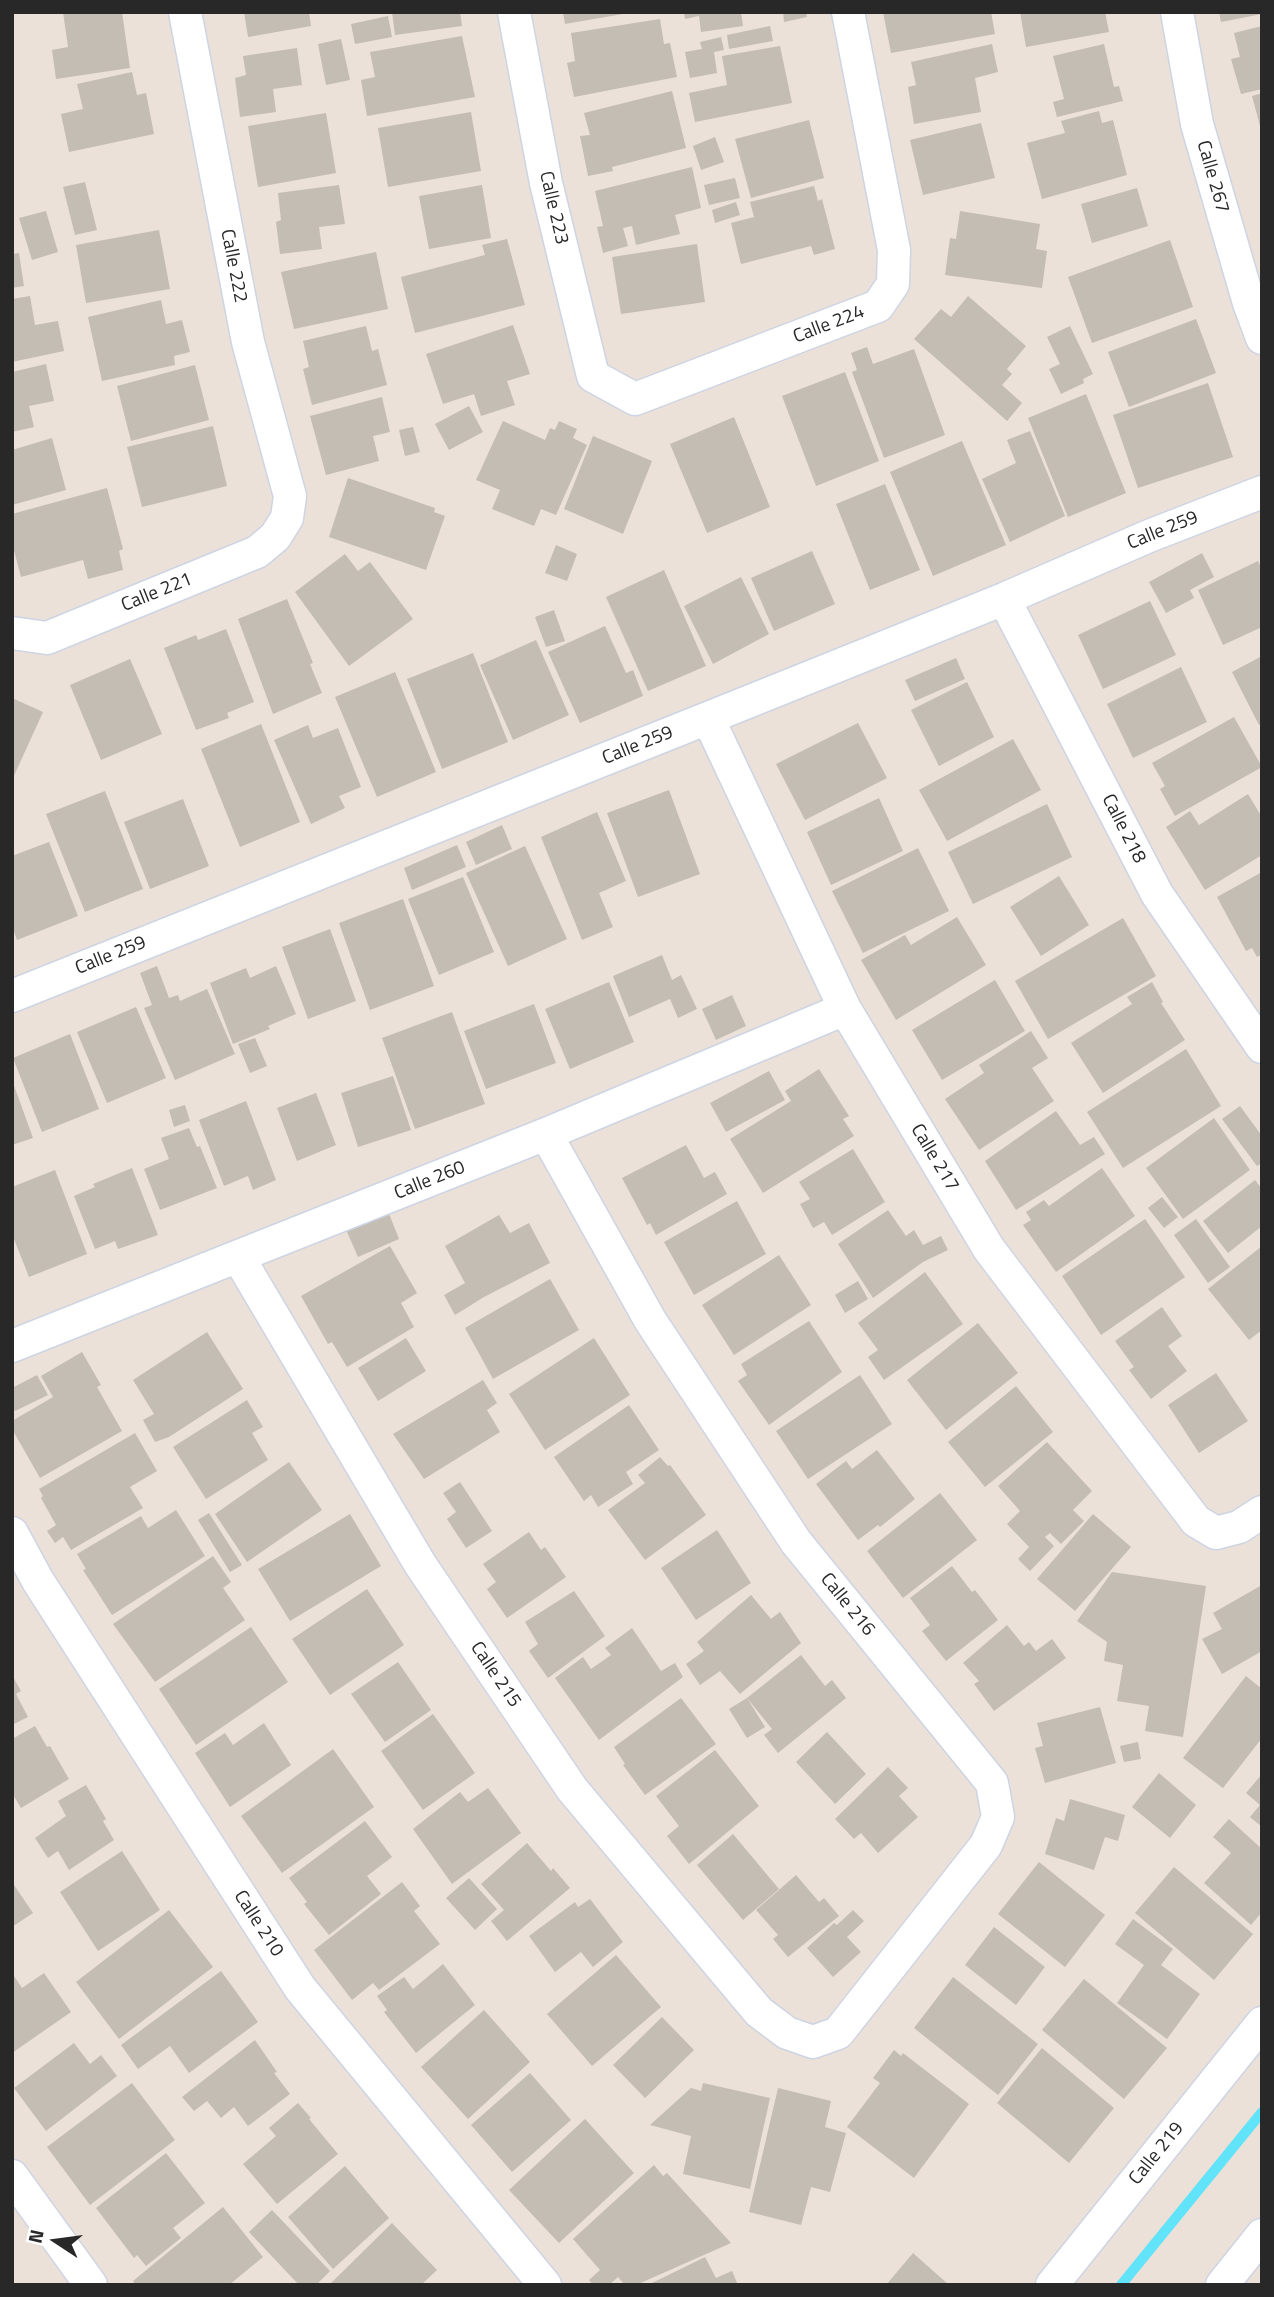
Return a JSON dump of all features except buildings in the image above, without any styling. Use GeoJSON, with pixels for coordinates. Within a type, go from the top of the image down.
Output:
{"type":"FeatureCollection","features":[{"type":"Feature","properties":{"kind":"street","name":"Calle 222"},"geometry":{"type":"LineString","coordinates":[[185,12],[248,342],[290,496],[287,518]]}},
{"type":"Feature","properties":{"kind":"street","name":"Calle 223"},"geometry":{"type":"LineString","coordinates":[[514,12],[546,183],[593,376],[616,391]]}},
{"type":"Feature","properties":{"kind":"street","name":"Calle 224"},"geometry":{"type":"LineString","coordinates":[[616,391],[635,399],[878,306],[893,284],[894,250],[848,12]]}},
{"type":"Feature","properties":{"kind":"street","name":"Calle 267"},"geometry":{"type":"LineString","coordinates":[[1177,12],[1197,124],[1249,303],[1262,338]]}},
{"type":"Feature","properties":{"kind":"street","name":"Calle 259"},"geometry":{"type":"LineString","coordinates":[[12,996],[1004,599],[1149,536],[1262,492]]}},
{"type":"Feature","properties":{"kind":"street","name":"Calle 221"},"geometry":{"type":"LineString","coordinates":[[12,633],[47,638],[257,552],[275,537],[287,518]]}},
{"type":"Feature","properties":{"kind":"street","name":"Calle 218"},"geometry":{"type":"LineString","coordinates":[[1004,599],[1157,894],[1262,1047]]}},
{"type":"Feature","properties":{"kind":"street","name":"Calle 217"},"geometry":{"type":"LineString","coordinates":[[708,718],[845,1009],[989,1249],[1196,1521],[1216,1533],[1251,1519]]}},
{"type":"Feature","properties":{"kind":"street","name":"Calle 260"},"geometry":{"type":"LineString","coordinates":[[12,1346],[546,1134],[845,1009]]}},
{"type":"Feature","properties":{"kind":"street","name":"Calle 216"},"geometry":{"type":"LineString","coordinates":[[546,1134],[650,1320],[796,1542],[992,1783],[998,1817],[986,1845],[838,2033],[813,2042]]}},
{"type":"Feature","properties":{"kind":"street","name":"Calle 215"},"geometry":{"type":"LineString","coordinates":[[239,1258],[420,1564],[572,1789],[759,2012],[787,2034],[813,2042]]}},
{"type":"Feature","properties":{"kind":"street","name":"Calle 210"},"geometry":{"type":"LineString","coordinates":[[12,1533],[38,1581],[300,1988],[545,2285]]}},
{"type":"Feature","properties":{"kind":"street","name":"Calle 219"},"geometry":{"type":"LineString","coordinates":[[1052,2285],[1262,2023]]}},
{"type":"Feature","properties":{"kind":"street"},"geometry":{"type":"LineString","coordinates":[[12,2176],[91,2285]]}},
{"type":"Feature","properties":{"kind":"street"},"geometry":{"type":"LineString","coordinates":[[1225,2284],[1262,2235]]}},
{"type":"Feature","properties":{"kind":"waterway"},"geometry":{"type":"LineString","coordinates":[[1121,2285],[1262,2112]]}}]}
